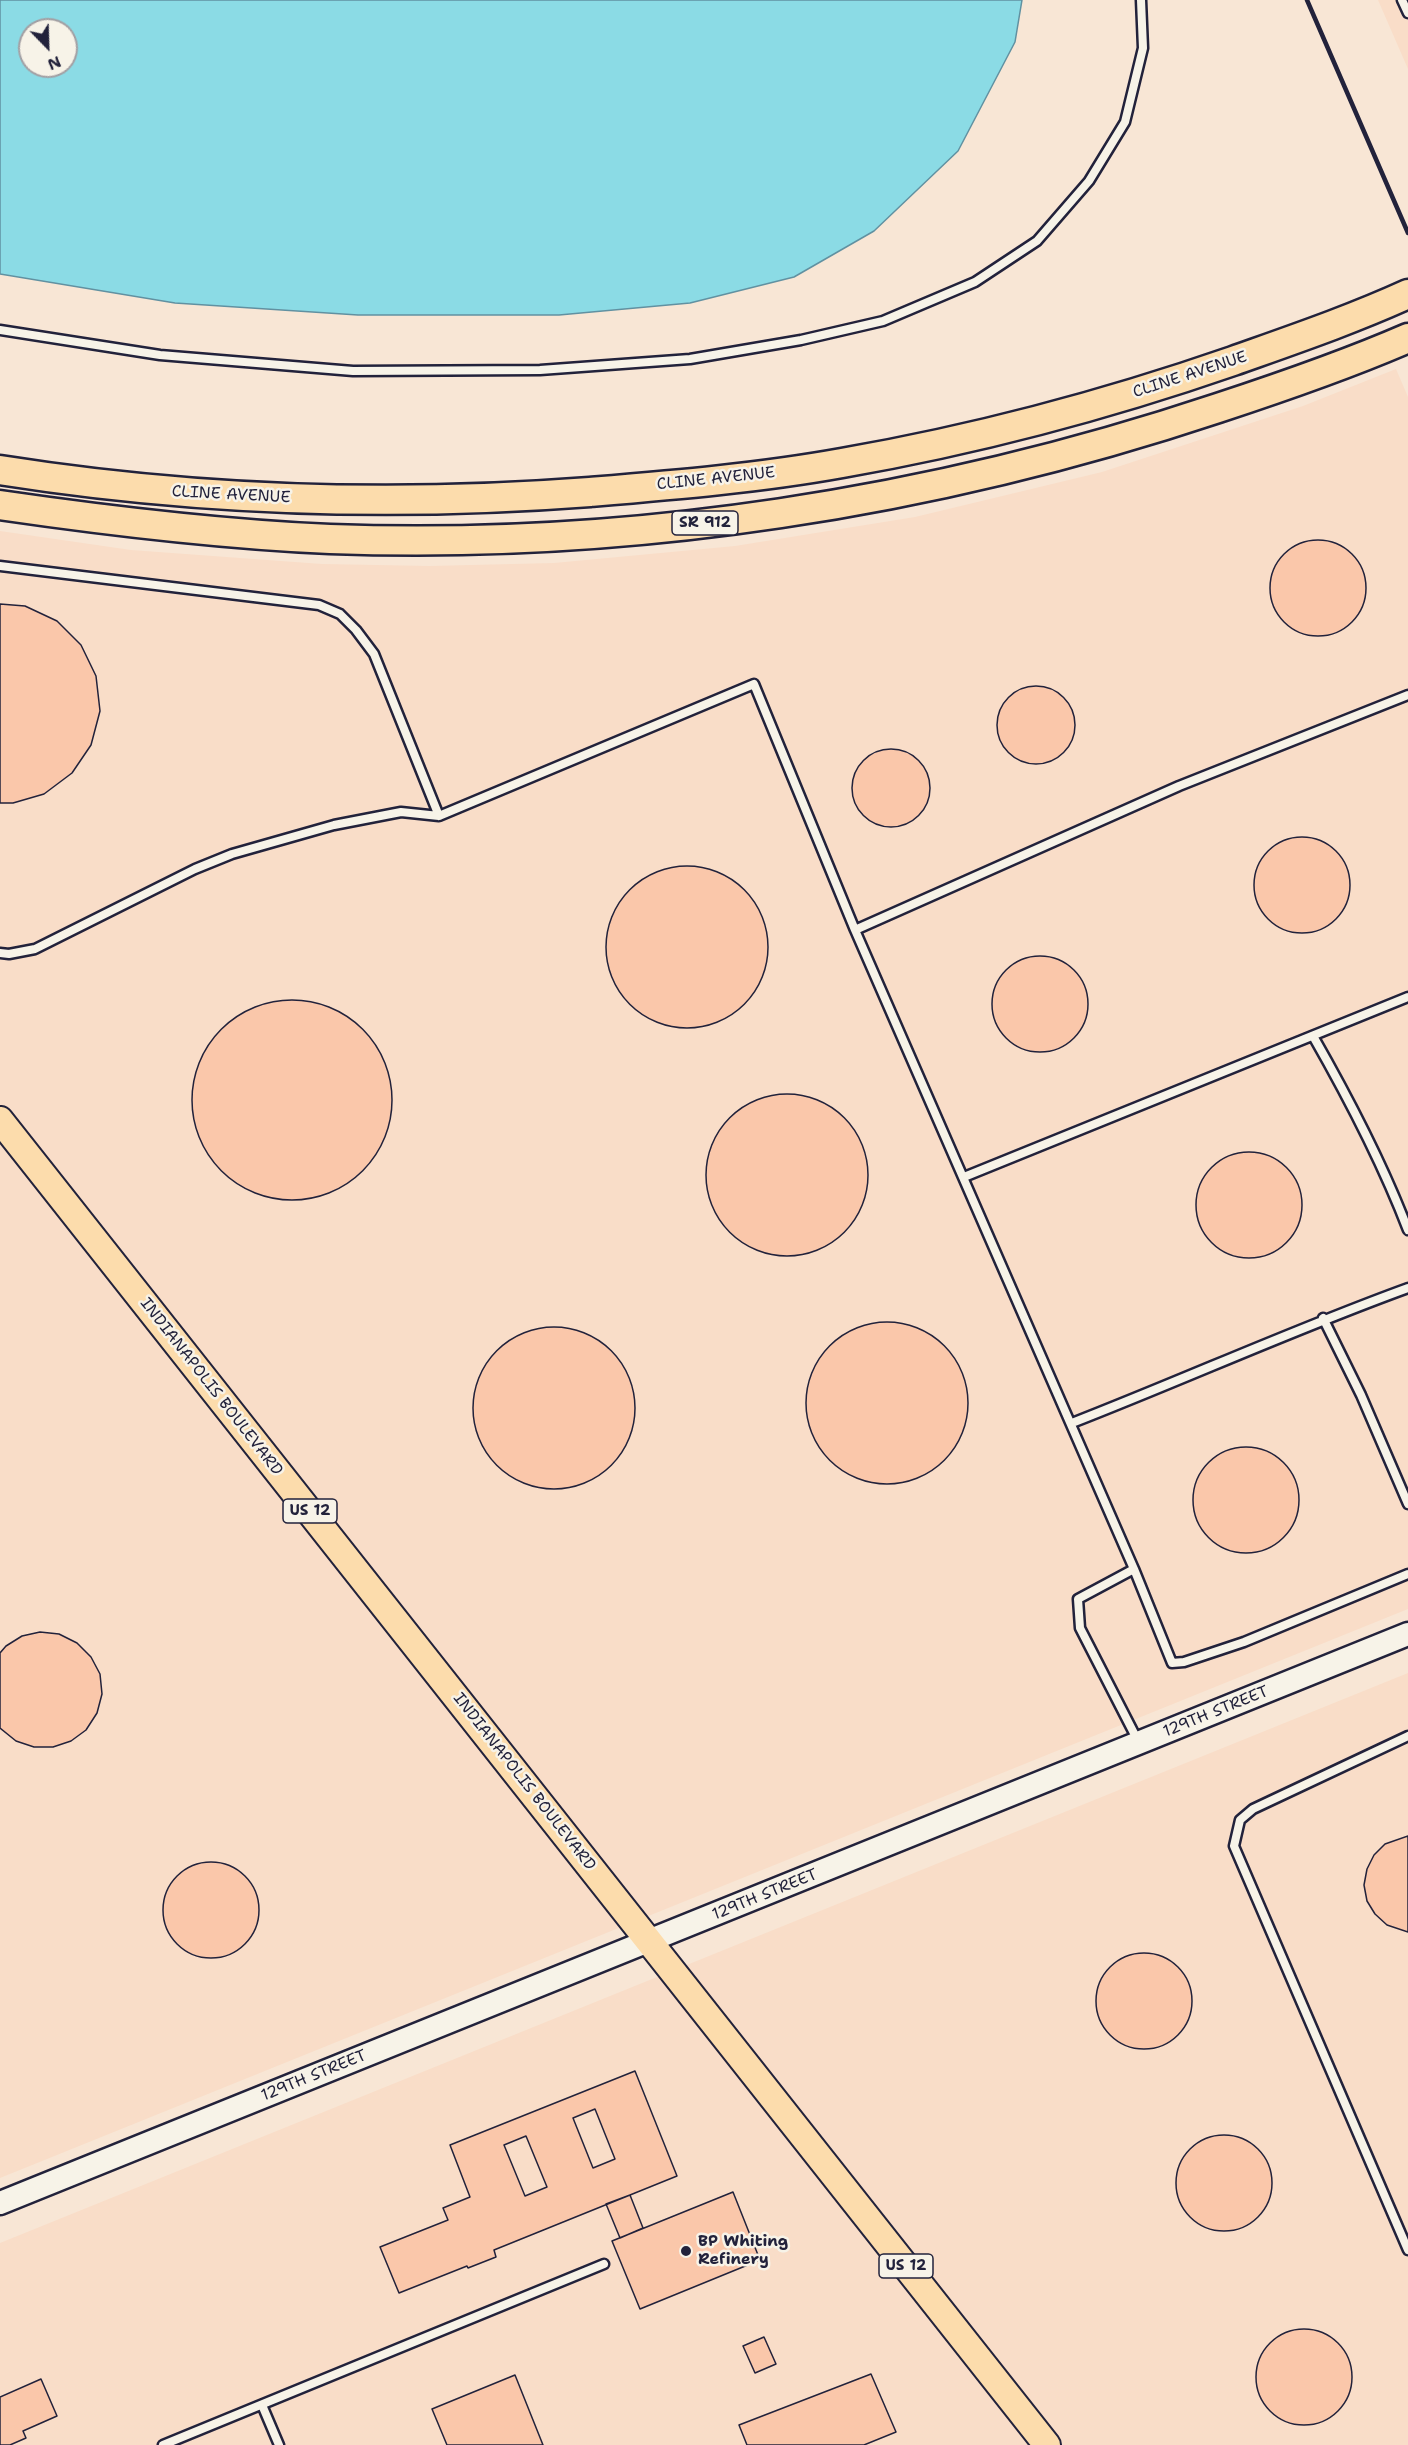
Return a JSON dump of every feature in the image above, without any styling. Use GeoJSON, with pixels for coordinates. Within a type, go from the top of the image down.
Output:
{"type":"FeatureCollection","features":[{"type":"Feature","properties":{"kind":"highway","name":"CLINE AVENUE"},"geometry":{"type":"LineString","coordinates":[[0,470],[125,488],[317,501],[531,496],[720,480],[841,464],[1027,423],[1179,380],[1372,310],[1408,294]]}},
{"type":"Feature","properties":{"kind":"highway","name":"SR 912"},"geometry":{"type":"LineString","coordinates":[[0,505],[166,527],[334,539],[459,539],[531,536],[705,523],[774,514],[937,486],[1012,468],[1175,422],[1289,384],[1398,342]]}},
{"type":"Feature","properties":{"kind":"main road","name":"INDIANAPOLIS BOULEVARD"},"geometry":{"type":"LineString","coordinates":[[0,1120],[1047,2445]]}},
{"type":"Feature","properties":{"kind":"main road","name":"129TH STREET"},"geometry":{"type":"LineString","coordinates":[[0,2203],[1408,1634]]}},
{"type":"Feature","properties":{"kind":"lane"},"geometry":{"type":"LineString","coordinates":[[0,330],[160,355],[353,370],[540,370],[690,359],[801,340],[883,321],[975,282],[1037,242],[1089,181],[1125,122],[1143,48],[1141,0]]}},
{"type":"Feature","properties":{"kind":"lane"},"geometry":{"type":"LineString","coordinates":[[1402,0],[1408,14]]}},
{"type":"Feature","properties":{"kind":"lane"},"geometry":{"type":"LineString","coordinates":[[0,566],[319,605],[340,614],[356,630],[374,654],[439,816]]}},
{"type":"Feature","properties":{"kind":"lane"},"geometry":{"type":"LineString","coordinates":[[0,953],[9,954],[35,949],[195,869],[232,854],[334,825],[401,812],[439,816],[754,684],[855,930],[1072,1423],[1172,1663],[1184,1662],[1244,1642],[1408,1574]]}},
{"type":"Feature","properties":{"kind":"lane"},"geometry":{"type":"LineString","coordinates":[[855,930],[1179,786],[1408,695]]}},
{"type":"Feature","properties":{"kind":"lane"},"geometry":{"type":"LineString","coordinates":[[964,1177],[1408,997]]}},
{"type":"Feature","properties":{"kind":"lane"},"geometry":{"type":"LineString","coordinates":[[1313,1035],[1357,1113],[1408,1230]]}},
{"type":"Feature","properties":{"kind":"lane"},"geometry":{"type":"LineString","coordinates":[[1072,1423],[1227,1362],[1323,1318],[1408,1288]]}},
{"type":"Feature","properties":{"kind":"lane"},"geometry":{"type":"LineString","coordinates":[[1323,1318],[1361,1395],[1408,1504]]}},
{"type":"Feature","properties":{"kind":"lane"},"geometry":{"type":"LineString","coordinates":[[1134,1569],[1078,1599],[1080,1628],[1139,1743]]}},
{"type":"Feature","properties":{"kind":"lane"},"geometry":{"type":"LineString","coordinates":[[1408,1736],[1253,1809],[1240,1820],[1234,1846],[1408,2250]]}},
{"type":"Feature","properties":{"kind":"lane"},"geometry":{"type":"LineString","coordinates":[[164,2445],[604,2264]]}},
{"type":"Feature","properties":{"kind":"lane"},"geometry":{"type":"LineString","coordinates":[[262,2405],[279,2445]]}},
{"type":"Feature","properties":{"kind":"shaded area"},"geometry":{"type":"Polygon","coordinates":[[[1378,0],[1408,0],[1408,69],[1378,0]]]}},
{"type":"Feature","properties":{"kind":"shaded area"},"geometry":{"type":"Polygon","coordinates":[[[1396,369],[1408,397],[1408,1609],[0,2178],[0,531],[131,550],[322,564],[430,566],[554,563],[735,546],[915,517],[1102,472],[1303,406],[1396,369]]]}},
{"type":"Feature","properties":{"kind":"shaded area","name":"BP Whiting Refinery"},"geometry":{"type":"Polygon","coordinates":[[[1408,1673],[1408,2445],[0,2445],[0,2243],[1408,1673]]]}},
{"type":"Feature","properties":{"kind":"water"},"geometry":{"type":"Polygon","coordinates":[[[0,0],[1022,0],[1015,42],[958,151],[874,231],[794,277],[690,303],[559,315],[358,315],[175,303],[0,274],[0,0]]]}},
{"type":"Feature","properties":{"kind":"building"},"geometry":{"type":"Polygon","coordinates":[[[1318,540],[1337,543],[1352,554],[1363,569],[1366,588],[1363,607],[1352,622],[1337,633],[1318,636],[1299,633],[1284,622],[1273,607],[1270,588],[1273,569],[1284,554],[1299,543],[1318,540]]]}},
{"type":"Feature","properties":{"kind":"building"},"geometry":{"type":"Polygon","coordinates":[[[0,604],[25,606],[57,621],[81,645],[96,676],[100,711],[91,745],[72,773],[44,794],[13,803],[0,803],[0,604]]]}},
{"type":"Feature","properties":{"kind":"building"},"geometry":{"type":"Polygon","coordinates":[[[1028,686],[1044,686],[1058,692],[1069,703],[1075,717],[1075,733],[1069,747],[1058,758],[1044,764],[1028,764],[1014,758],[1003,747],[997,733],[997,717],[1003,703],[1014,692],[1028,686]]]}},
{"type":"Feature","properties":{"kind":"building"},"geometry":{"type":"Polygon","coordinates":[[[883,749],[899,749],[913,755],[924,766],[930,780],[930,796],[924,810],[913,821],[899,827],[883,827],[869,821],[858,810],[852,796],[852,780],[858,766],[869,755],[883,749]]]}},
{"type":"Feature","properties":{"kind":"building"},"geometry":{"type":"Polygon","coordinates":[[[1302,837],[1321,840],[1336,851],[1347,866],[1350,885],[1347,904],[1336,919],[1321,930],[1302,933],[1283,930],[1268,919],[1257,904],[1254,885],[1257,866],[1268,851],[1283,840],[1302,837]]]}},
{"type":"Feature","properties":{"kind":"building"},"geometry":{"type":"Polygon","coordinates":[[[687,866],[703,867],[718,872],[744,890],[762,916],[767,931],[767,963],[762,978],[744,1004],[718,1022],[703,1027],[687,1028],[671,1027],[656,1022],[630,1004],[612,978],[607,963],[606,947],[607,931],[612,916],[630,890],[656,872],[671,867],[687,866]]]}},
{"type":"Feature","properties":{"kind":"building"},"geometry":{"type":"Polygon","coordinates":[[[1040,956],[1059,959],[1074,970],[1085,985],[1088,1004],[1085,1023],[1074,1038],[1059,1049],[1040,1052],[1021,1049],[1006,1038],[995,1023],[992,1004],[995,985],[1006,970],[1021,959],[1040,956]]]}},
{"type":"Feature","properties":{"kind":"building"},"geometry":{"type":"Polygon","coordinates":[[[282,1000],[302,1000],[321,1004],[339,1012],[363,1029],[375,1044],[388,1071],[392,1100],[388,1129],[375,1156],[363,1171],[348,1183],[321,1196],[302,1200],[282,1200],[263,1196],[245,1188],[221,1171],[209,1156],[196,1129],[192,1110],[192,1090],[196,1071],[204,1053],[221,1029],[236,1017],[263,1004],[282,1000]]]}},
{"type":"Feature","properties":{"kind":"building"},"geometry":{"type":"Polygon","coordinates":[[[787,1094],[803,1095],[818,1100],[844,1118],[862,1144],[867,1159],[867,1191],[862,1206],[844,1232],[818,1250],[803,1255],[787,1256],[771,1255],[756,1250],[730,1232],[712,1206],[707,1191],[706,1175],[707,1159],[712,1144],[730,1118],[756,1100],[771,1095],[787,1094]]]}},
{"type":"Feature","properties":{"kind":"building"},"geometry":{"type":"Polygon","coordinates":[[[1249,1152],[1269,1156],[1287,1167],[1298,1185],[1302,1205],[1298,1225],[1287,1243],[1269,1254],[1249,1258],[1229,1254],[1211,1243],[1200,1225],[1196,1205],[1200,1185],[1211,1167],[1229,1156],[1249,1152]]]}},
{"type":"Feature","properties":{"kind":"building"},"geometry":{"type":"Polygon","coordinates":[[[887,1322],[903,1323],[918,1328],[944,1346],[962,1372],[967,1387],[967,1419],[962,1434],[944,1460],[918,1478],[903,1483],[887,1484],[871,1483],[856,1478],[830,1460],[812,1434],[807,1419],[806,1403],[807,1387],[812,1372],[830,1346],[856,1328],[871,1323],[887,1322]]]}},
{"type":"Feature","properties":{"kind":"building"},"geometry":{"type":"Polygon","coordinates":[[[554,1327],[570,1328],[585,1333],[611,1351],[629,1377],[634,1392],[634,1424],[629,1439],[611,1465],[585,1483],[570,1488],[554,1489],[538,1488],[523,1483],[497,1465],[479,1439],[474,1424],[473,1408],[474,1392],[479,1377],[497,1351],[523,1333],[538,1328],[554,1327]]]}},
{"type":"Feature","properties":{"kind":"building"},"geometry":{"type":"Polygon","coordinates":[[[1246,1447],[1266,1451],[1283,1463],[1295,1480],[1299,1500],[1295,1520],[1283,1537],[1266,1549],[1246,1553],[1226,1549],[1209,1537],[1197,1520],[1193,1500],[1197,1480],[1209,1463],[1226,1451],[1246,1447]]]}},
{"type":"Feature","properties":{"kind":"building"},"geometry":{"type":"Polygon","coordinates":[[[40,1632],[59,1634],[77,1643],[91,1657],[100,1674],[102,1694],[97,1713],[86,1730],[71,1741],[53,1747],[34,1747],[16,1741],[0,1728],[0,1653],[6,1646],[22,1636],[40,1632]]]}},
{"type":"Feature","properties":{"kind":"building"},"geometry":{"type":"Polygon","coordinates":[[[1408,1836],[1408,1932],[1387,1925],[1375,1914],[1367,1901],[1364,1885],[1367,1869],[1374,1855],[1385,1844],[1408,1836]]]}},
{"type":"Feature","properties":{"kind":"building"},"geometry":{"type":"Polygon","coordinates":[[[211,1862],[229,1865],[245,1876],[256,1892],[259,1910],[256,1928],[245,1944],[229,1955],[211,1958],[193,1955],[177,1944],[166,1928],[163,1910],[166,1892],[177,1876],[193,1865],[211,1862]]]}},
{"type":"Feature","properties":{"kind":"building"},"geometry":{"type":"Polygon","coordinates":[[[1144,1953],[1163,1956],[1178,1967],[1189,1982],[1192,2001],[1189,2020],[1178,2035],[1163,2046],[1144,2049],[1125,2046],[1110,2035],[1099,2020],[1096,2001],[1099,1982],[1110,1967],[1125,1956],[1144,1953]]]}},
{"type":"Feature","properties":{"kind":"building"},"geometry":{"type":"Polygon","coordinates":[[[635,2071],[677,2176],[494,2250],[496,2257],[399,2293],[380,2247],[448,2220],[443,2208],[470,2197],[450,2145],[635,2071]],[[595,2109],[573,2118],[593,2168],[615,2159],[595,2109]],[[526,2136],[504,2145],[525,2196],[547,2187],[526,2136]]]}},
{"type":"Feature","properties":{"kind":"building"},"geometry":{"type":"Polygon","coordinates":[[[1224,2135],[1243,2138],[1258,2149],[1269,2164],[1272,2183],[1269,2202],[1258,2217],[1243,2228],[1224,2231],[1205,2228],[1190,2217],[1179,2202],[1176,2183],[1179,2164],[1190,2149],[1205,2138],[1224,2135]]]}},
{"type":"Feature","properties":{"kind":"building","name":"BP Whiting Refinery"},"geometry":{"type":"Polygon","coordinates":[[[733,2192],[760,2260],[640,2309],[612,2241],[733,2192]]]}},
{"type":"Feature","properties":{"kind":"building"},"geometry":{"type":"Polygon","coordinates":[[[630,2195],[643,2228],[620,2238],[606,2204],[630,2195]]]}},
{"type":"Feature","properties":{"kind":"building"},"geometry":{"type":"Polygon","coordinates":[[[1304,2329],[1323,2332],[1338,2343],[1349,2358],[1352,2377],[1349,2396],[1338,2411],[1323,2422],[1304,2425],[1285,2422],[1270,2411],[1259,2396],[1256,2377],[1259,2358],[1270,2343],[1285,2332],[1304,2329]]]}},
{"type":"Feature","properties":{"kind":"building"},"geometry":{"type":"Polygon","coordinates":[[[764,2337],[776,2364],[755,2373],[743,2346],[764,2337]]]}},
{"type":"Feature","properties":{"kind":"building"},"geometry":{"type":"Polygon","coordinates":[[[871,2374],[896,2432],[864,2445],[747,2445],[739,2425],[871,2374]]]}},
{"type":"Feature","properties":{"kind":"building"},"geometry":{"type":"Polygon","coordinates":[[[515,2375],[543,2445],[447,2445],[432,2409],[515,2375]]]}},
{"type":"Feature","properties":{"kind":"building"},"geometry":{"type":"Polygon","coordinates":[[[41,2379],[57,2416],[23,2431],[26,2438],[10,2445],[0,2445],[0,2397],[41,2379]]]}},
{"type":"Feature","properties":{"kind":"railway"},"geometry":{"type":"LineString","coordinates":[[1307,0],[1408,233]]}},
{"type":"Feature","properties":{"kind":"place","name":"BP Whiting Refinery"},"geometry":{"type":"Point","coordinates":[686,2251]}}]}
